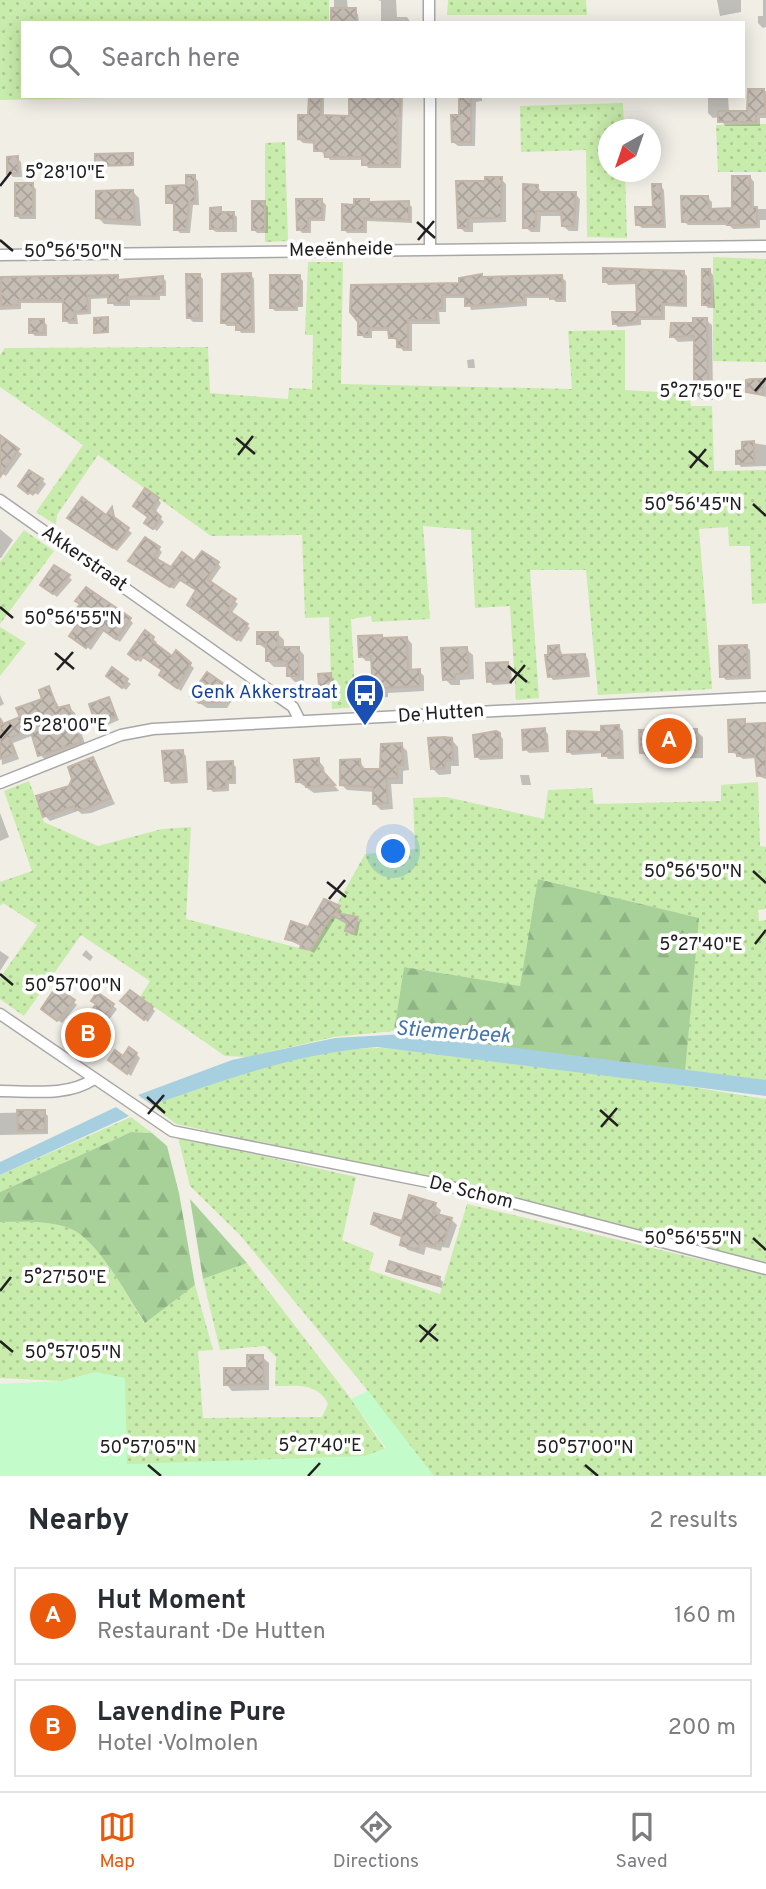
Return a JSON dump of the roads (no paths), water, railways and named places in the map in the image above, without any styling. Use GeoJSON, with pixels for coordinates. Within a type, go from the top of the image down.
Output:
{"type":"FeatureCollection","features":[{"type":"Feature","properties":{"kind":"street"},"geometry":{"type":"LineString","coordinates":[[429,0],[429,21]]}},
{"type":"Feature","properties":{"kind":"street"},"geometry":{"type":"LineString","coordinates":[[430,98],[430,249]]}},
{"type":"Feature","properties":{"kind":"street","name":"Meeënheide"},"geometry":{"type":"LineString","coordinates":[[0,255],[766,246]]}},
{"type":"Feature","properties":{"kind":"street","name":"Akkerstraat"},"geometry":{"type":"LineString","coordinates":[[0,500],[293,707],[300,721]]}},
{"type":"Feature","properties":{"kind":"street","name":"De Hutten"},"geometry":{"type":"LineString","coordinates":[[0,783],[121,735],[153,729],[766,697]]}},
{"type":"Feature","properties":{"kind":"street"},"geometry":{"type":"LineString","coordinates":[[0,1014],[94,1079]]}},
{"type":"Feature","properties":{"kind":"street"},"geometry":{"type":"LineString","coordinates":[[0,1091],[67,1091],[94,1079]]}},
{"type":"Feature","properties":{"kind":"street","name":"De Schom"},"geometry":{"type":"LineString","coordinates":[[94,1079],[172,1130],[448,1186],[766,1269]]}},
{"type":"Feature","properties":{"kind":"water"},"geometry":{"type":"Polygon","coordinates":[[[405,1034],[766,1080],[766,1096],[377,1047],[291,1061],[152,1105],[138,1095],[232,1060],[335,1038],[405,1034]]]}},
{"type":"Feature","properties":{"kind":"water"},"geometry":{"type":"Polygon","coordinates":[[[116,1107],[129,1116],[0,1175],[0,1162],[116,1107]]]}},
{"type":"Feature","properties":{"kind":"place","name":"Genk Akkerstraat"},"geometry":{"type":"Point","coordinates":[365,727]}},
{"type":"Feature","properties":{"kind":"place","name":"Hut Moment"},"geometry":{"type":"Point","coordinates":[669,741]}},
{"type":"Feature","properties":{"kind":"place","name":"Lavendine Pure"},"geometry":{"type":"Point","coordinates":[88,1035]}},
{"type":"Feature","properties":{"kind":"water label","name":"Stiemerbeek"},"geometry":{"type":"Point","coordinates":[453,1033]}}]}
